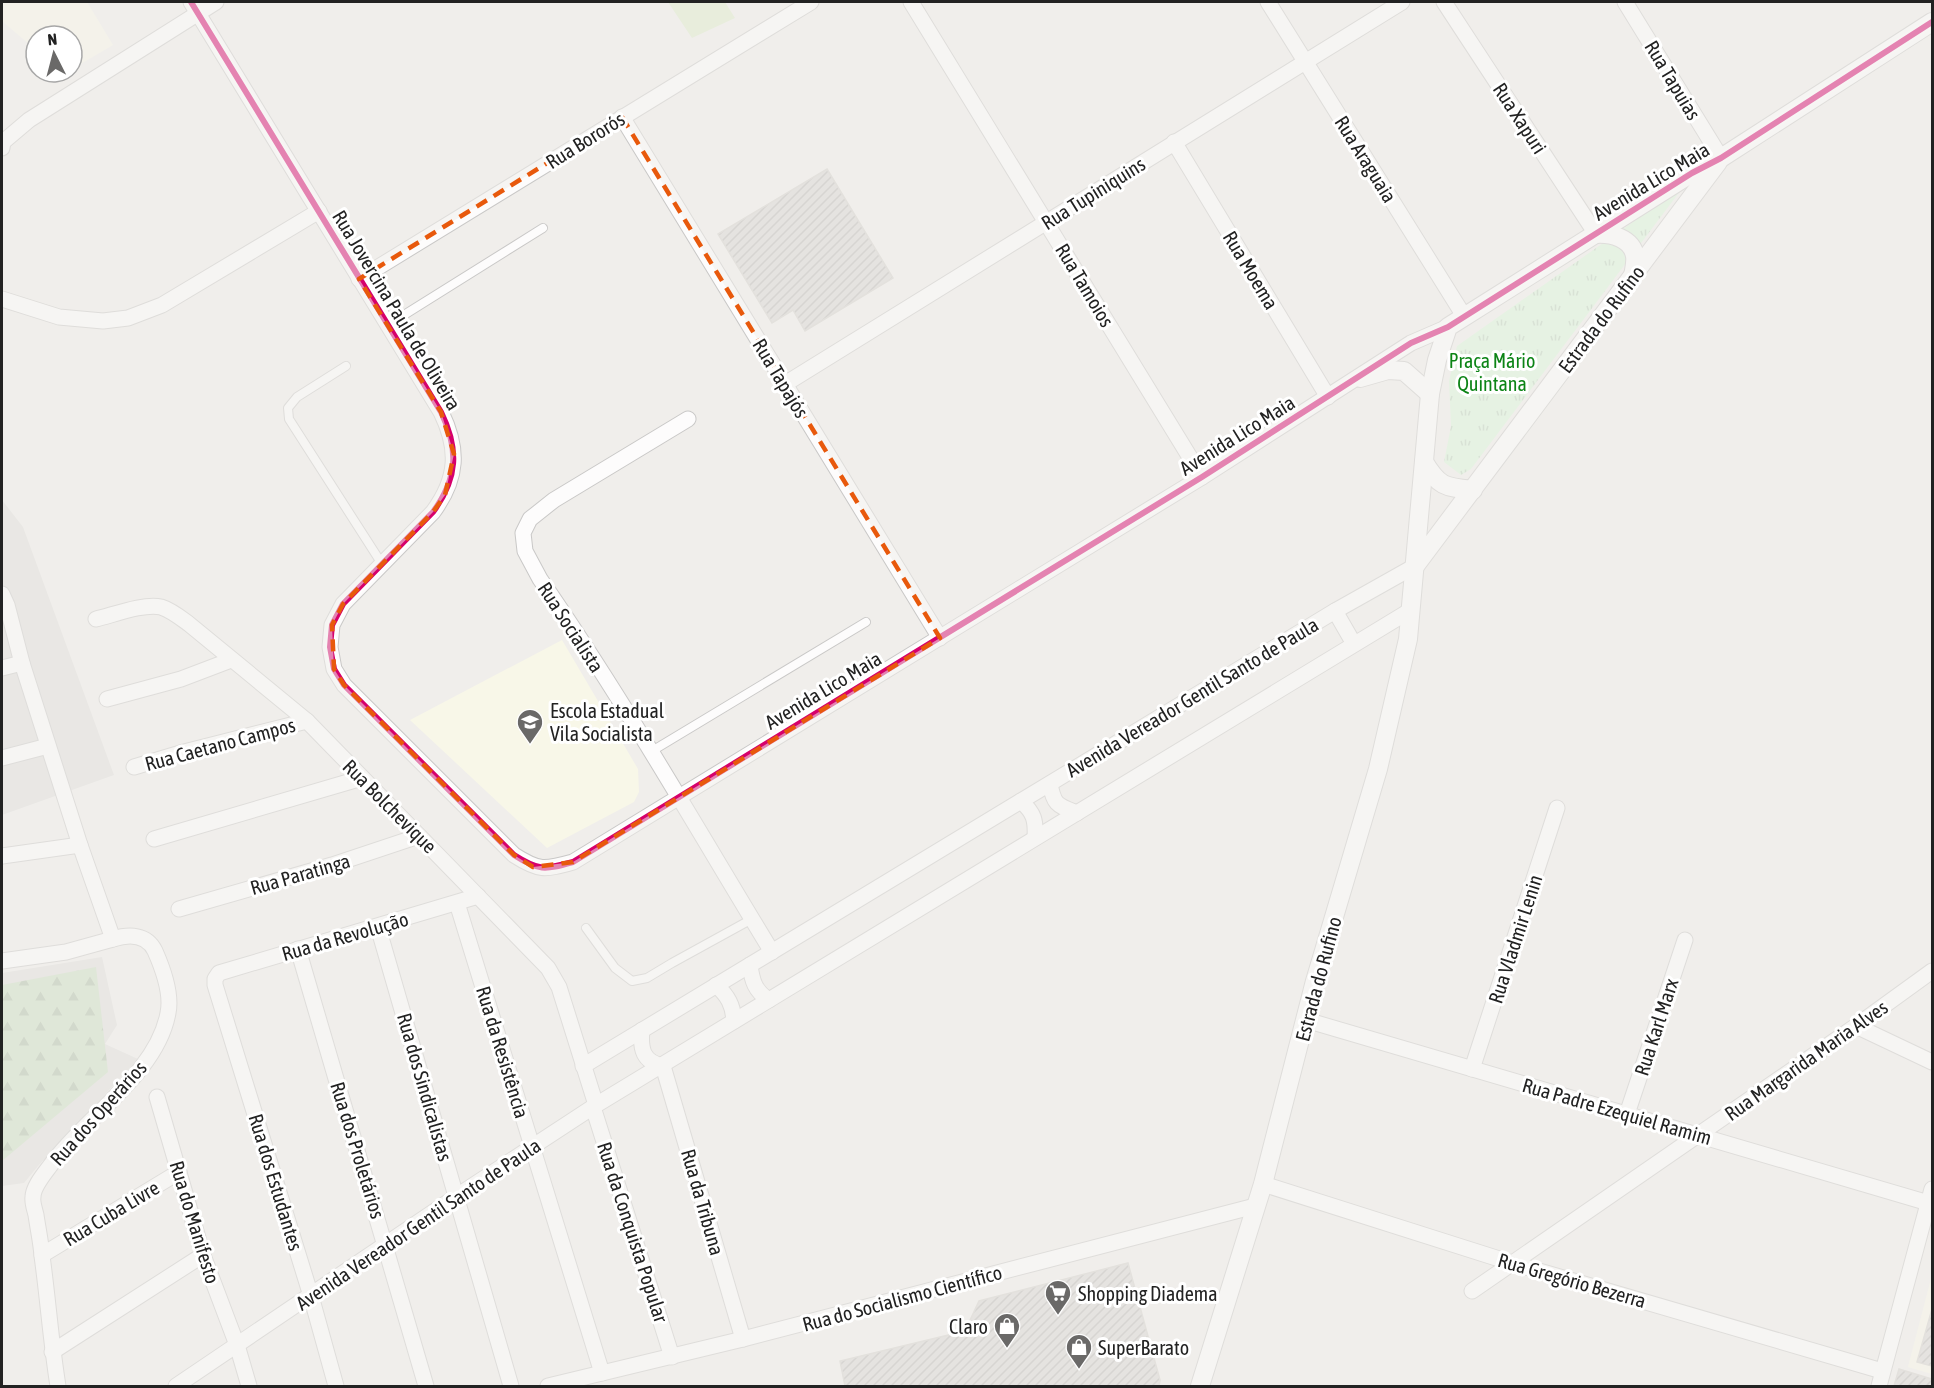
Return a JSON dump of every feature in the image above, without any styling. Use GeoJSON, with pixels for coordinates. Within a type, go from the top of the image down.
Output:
{"type":"FeatureCollection","features":[{"type":"Feature","properties":{"kind":"street"},"geometry":{"type":"LineString","coordinates":[[2,143],[29,120],[195,7],[216,2]]}},
{"type":"Feature","properties":{"kind":"street","name":"Rua Bororós"},"geometry":{"type":"LineString","coordinates":[[360,279],[811,2]]}},
{"type":"Feature","properties":{"kind":"street","name":"Rua Tamoios"},"geometry":{"type":"LineString","coordinates":[[911,2],[1202,477]]}},
{"type":"Feature","properties":{"kind":"street","name":"Rua Araguaia"},"geometry":{"type":"LineString","coordinates":[[1268,2],[1464,316]]}},
{"type":"Feature","properties":{"kind":"street","name":"Rua Tupiniquins"},"geometry":{"type":"LineString","coordinates":[[785,384],[1402,2]]}},
{"type":"Feature","properties":{"kind":"street","name":"Rua Xapuri"},"geometry":{"type":"LineString","coordinates":[[1444,2],[1596,234]]}},
{"type":"Feature","properties":{"kind":"street","name":"Rua Tapuias"},"geometry":{"type":"LineString","coordinates":[[1625,2],[1721,158]]}},
{"type":"Feature","properties":{"kind":"street","name":"Rua Jovercina Paula de Oliveira"},"geometry":{"type":"LineString","coordinates":[[195,7],[451,432],[454,454],[445,495],[433,512],[343,604],[332,625],[330,647],[334,669],[344,685],[514,855],[533,867],[554,867]]}},
{"type":"Feature","properties":{"kind":"street","name":"Avenida Lico Maia"},"geometry":{"type":"LineString","coordinates":[[554,867],[573,862],[1202,477],[1360,378],[1411,343],[1448,327],[1692,173],[1721,158],[1932,22]]}},
{"type":"Feature","properties":{"kind":"street","name":"Rua Tapajós"},"geometry":{"type":"LineString","coordinates":[[622,117],[940,638]]}},
{"type":"Feature","properties":{"kind":"street","name":"Rua Moema"},"geometry":{"type":"LineString","coordinates":[[1174,142],[1328,397]]}},
{"type":"Feature","properties":{"kind":"street","name":"Estrada do Rufino"},"geometry":{"type":"LineString","coordinates":[[1415,566],[1721,158]]}},
{"type":"Feature","properties":{"kind":"street"},"geometry":{"type":"LineString","coordinates":[[2,299],[59,317],[103,321],[128,318],[162,305],[318,211]]}},
{"type":"Feature","properties":{"kind":"street"},"geometry":{"type":"LineString","coordinates":[[1596,234],[1609,234],[1623,239],[1630,245],[1635,256],[1633,276]]}},
{"type":"Feature","properties":{"kind":"street","name":"Estrada do Rufino"},"geometry":{"type":"LineString","coordinates":[[1200,1386],[1263,1184],[1319,969],[1378,769],[1408,639],[1430,394],[1437,360],[1448,327]]}},
{"type":"Feature","properties":{"kind":"street"},"geometry":{"type":"LineString","coordinates":[[1360,378],[1388,370],[1404,371],[1430,394]]}},
{"type":"Feature","properties":{"kind":"street","name":"Rua Socialista"},"geometry":{"type":"LineString","coordinates":[[688,419],[554,500],[530,519],[523,533],[525,551],[540,579],[652,751],[772,952]]}},
{"type":"Feature","properties":{"kind":"street"},"geometry":{"type":"LineString","coordinates":[[1424,462],[1434,479],[1450,488],[1473,490]]}},
{"type":"Feature","properties":{"kind":"street","name":"Avenida Vereador Gentil Santo de Paula"},"geometry":{"type":"LineString","coordinates":[[584,1065],[1335,611],[1415,566]]}},
{"type":"Feature","properties":{"kind":"street"},"geometry":{"type":"LineString","coordinates":[[4,600],[48,746],[113,939]]}},
{"type":"Feature","properties":{"kind":"street","name":"Rua Bolchevique"},"geometry":{"type":"LineString","coordinates":[[96,619],[149,606],[160,607],[172,612],[307,721],[548,968],[559,987],[595,1106]]}},
{"type":"Feature","properties":{"kind":"street","name":"Avenida Vereador Gentil Santo de Paula"},"geometry":{"type":"LineString","coordinates":[[176,1386],[457,1196],[595,1106],[1411,610]]}},
{"type":"Feature","properties":{"kind":"street","name":"Avenida Vereador Gentil Santo de Paula"},"geometry":{"type":"LineString","coordinates":[[1335,611],[1354,644]]}},
{"type":"Feature","properties":{"kind":"street"},"geometry":{"type":"LineString","coordinates":[[107,699],[181,679],[231,660]]}},
{"type":"Feature","properties":{"kind":"street"},"geometry":{"type":"LineString","coordinates":[[2,668],[22,663]]}},
{"type":"Feature","properties":{"kind":"street","name":"Rua Caetano Campos"},"geometry":{"type":"LineString","coordinates":[[134,767],[307,721]]}},
{"type":"Feature","properties":{"kind":"street"},"geometry":{"type":"LineString","coordinates":[[2,758],[48,746]]}},
{"type":"Feature","properties":{"kind":"street"},"geometry":{"type":"LineString","coordinates":[[154,839],[362,778]]}},
{"type":"Feature","properties":{"kind":"street","name":"Avenida Vereador Gentil Santo de Paula"},"geometry":{"type":"LineString","coordinates":[[1050,784],[1057,806],[1077,813]]}},
{"type":"Feature","properties":{"kind":"street"},"geometry":{"type":"LineString","coordinates":[[1021,801],[1031,810],[1036,819],[1035,838]]}},
{"type":"Feature","properties":{"kind":"street","name":"Rua Vladmir Lenin"},"geometry":{"type":"LineString","coordinates":[[1472,1069],[1557,808]]}},
{"type":"Feature","properties":{"kind":"street","name":"Rua Paratinga"},"geometry":{"type":"LineString","coordinates":[[179,909],[332,865],[419,836]]}},
{"type":"Feature","properties":{"kind":"street"},"geometry":{"type":"LineString","coordinates":[[2,856],[80,844]]}},
{"type":"Feature","properties":{"kind":"street","name":"Rua da Revolução"},"geometry":{"type":"LineString","coordinates":[[215,978],[219,973],[478,896]]}},
{"type":"Feature","properties":{"kind":"street","name":"Rua da Resistência"},"geometry":{"type":"LineString","coordinates":[[457,903],[602,1373]]}},
{"type":"Feature","properties":{"kind":"street","name":"Rua dos Sindicalistas"},"geometry":{"type":"LineString","coordinates":[[378,927],[511,1386]]}},
{"type":"Feature","properties":{"kind":"street","name":"Rua dos Operários"},"geometry":{"type":"LineString","coordinates":[[2,962],[66,952],[126,935],[139,936],[152,944],[168,993],[169,1011],[163,1031],[144,1065],[60,1151],[32,1196],[42,1255],[52,1352],[58,1386]]}},
{"type":"Feature","properties":{"kind":"street","name":"Rua Karl Marx"},"geometry":{"type":"LineString","coordinates":[[1627,1114],[1685,940]]}},
{"type":"Feature","properties":{"kind":"street","name":"Rua dos Proletários"},"geometry":{"type":"LineString","coordinates":[[298,949],[426,1386]]}},
{"type":"Feature","properties":{"kind":"street"},"geometry":{"type":"LineString","coordinates":[[750,965],[754,987],[769,1000]]}},
{"type":"Feature","properties":{"kind":"street","name":"Rua Margarida Maria Alves"},"geometry":{"type":"LineString","coordinates":[[1472,1291],[1932,971]]}},
{"type":"Feature","properties":{"kind":"street","name":"Rua dos Estudantes"},"geometry":{"type":"LineString","coordinates":[[215,978],[215,985],[311,1296],[336,1386]]}},
{"type":"Feature","properties":{"kind":"street"},"geometry":{"type":"LineString","coordinates":[[716,985],[731,1002],[734,1021]]}},
{"type":"Feature","properties":{"kind":"street","name":"Rua Padre Ezequiel Ramim"},"geometry":{"type":"LineString","coordinates":[[1306,1020],[1698,1135],[1931,1199]]}},
{"type":"Feature","properties":{"kind":"street"},"geometry":{"type":"LineString","coordinates":[[1856,1026],[1932,1062]]}},
{"type":"Feature","properties":{"kind":"street"},"geometry":{"type":"LineString","coordinates":[[642,1030],[640,1042],[644,1053],[654,1064],[663,1066]]}},
{"type":"Feature","properties":{"kind":"street","name":"Rua da Tribuna"},"geometry":{"type":"LineString","coordinates":[[663,1066],[743,1339]]}},
{"type":"Feature","properties":{"kind":"street","name":"Rua do Manifesto"},"geometry":{"type":"LineString","coordinates":[[157,1097],[203,1255],[237,1345],[249,1386]]}},
{"type":"Feature","properties":{"kind":"street","name":"Rua da Conquista Popular"},"geometry":{"type":"LineString","coordinates":[[595,1106],[672,1357]]}},
{"type":"Feature","properties":{"kind":"street","name":"Rua Cuba Livre"},"geometry":{"type":"LineString","coordinates":[[42,1255],[179,1172]]}},
{"type":"Feature","properties":{"kind":"street","name":"Rua Gregório Bezerra"},"geometry":{"type":"LineString","coordinates":[[1263,1184],[1880,1379]]}},
{"type":"Feature","properties":{"kind":"street"},"geometry":{"type":"LineString","coordinates":[[1880,1379],[1931,1199]]}},
{"type":"Feature","properties":{"kind":"street","name":"Rua do Socialismo Científico"},"geometry":{"type":"LineString","coordinates":[[548,1386],[743,1339],[1255,1206]]}},
{"type":"Feature","properties":{"kind":"street"},"geometry":{"type":"LineString","coordinates":[[52,1352],[203,1255]]}},
{"type":"Feature","properties":{"kind":"lane"},"geometry":{"type":"LineString","coordinates":[[388,325],[543,228]]}},
{"type":"Feature","properties":{"kind":"lane"},"geometry":{"type":"LineString","coordinates":[[346,366],[297,397],[288,408],[289,419],[382,564]]}},
{"type":"Feature","properties":{"kind":"lane"},"geometry":{"type":"LineString","coordinates":[[652,751],[866,622]]}},
{"type":"Feature","properties":{"kind":"lane"},"geometry":{"type":"LineString","coordinates":[[586,928],[615,968],[632,981],[647,978],[752,919]]}},
{"type":"Feature","properties":{"kind":"highlighted area"},"geometry":{"type":"Polygon","coordinates":[[[622,117],[940,638],[573,862],[533,867],[514,855],[344,685],[334,669],[332,625],[343,604],[433,512],[445,495],[454,454],[441,412],[359,279],[622,117]]]}},
{"type":"Feature","properties":{"kind":"shaded area"},"geometry":{"type":"Polygon","coordinates":[[[2,2],[87,2],[113,45],[84,62],[84,24],[24,24],[24,40],[2,21],[2,2]]]}},
{"type":"Feature","properties":{"kind":"shaded area"},"geometry":{"type":"Polygon","coordinates":[[[2,500],[23,527],[114,775],[2,815],[2,500]]]}},
{"type":"Feature","properties":{"kind":"shaded area","name":"Escola Estadual Vila Socialista"},"geometry":{"type":"Polygon","coordinates":[[[562,640],[638,769],[639,792],[634,802],[547,848],[410,720],[562,640]]]}},
{"type":"Feature","properties":{"kind":"shaded area"},"geometry":{"type":"Polygon","coordinates":[[[102,957],[117,1025],[105,1044],[138,1059],[24,1183],[2,1186],[2,973],[102,957]]]}},
{"type":"Feature","properties":{"kind":"shaded area"},"geometry":{"type":"Polygon","coordinates":[[[1932,1275],[1932,1374],[1908,1367],[1932,1275]]]}},
{"type":"Feature","properties":{"kind":"green space"},"geometry":{"type":"Polygon","coordinates":[[[668,2],[725,2],[735,18],[692,38],[668,2]]]}},
{"type":"Feature","properties":{"kind":"green space","name":"Praça Mário Quintana"},"geometry":{"type":"Polygon","coordinates":[[[1684,186],[1471,469],[1461,475],[1444,462],[1451,426],[1449,381],[1457,346],[1684,186]]]}},
{"type":"Feature","properties":{"kind":"green space"},"geometry":{"type":"Polygon","coordinates":[[[96,967],[108,1072],[2,1161],[2,985],[96,967]]]}},
{"type":"Feature","properties":{"kind":"building"},"geometry":{"type":"Polygon","coordinates":[[[827,169],[893,278],[805,331],[793,310],[772,323],[718,234],[827,169]]]}},
{"type":"Feature","properties":{"kind":"building","name":"Shopping Diadema"},"geometry":{"type":"Polygon","coordinates":[[[1128,1263],[1160,1380],[1159,1386],[845,1386],[840,1361],[965,1331],[979,1301],[1128,1263]]]}},
{"type":"Feature","properties":{"kind":"building"},"geometry":{"type":"Polygon","coordinates":[[[1932,1309],[1932,1366],[1917,1362],[1932,1309]]]}},
{"type":"Feature","properties":{"kind":"building"},"geometry":{"type":"Polygon","coordinates":[[[1899,1369],[1932,1379],[1932,1386],[1894,1386],[1899,1369]]]}},
{"type":"Feature","properties":{"kind":"cycle path"},"geometry":{"type":"LineString","coordinates":[[191,2],[441,412],[451,438],[453,451],[451,475],[433,512],[343,604],[332,625],[330,647],[334,669],[344,685],[514,855],[542,868],[573,862],[1202,477],[1411,343],[1448,327],[1692,173],[1721,158],[1932,22]]}},
{"type":"Feature","properties":{"kind":"place","name":"Escola Estadual Vila Socialista"},"geometry":{"type":"Point","coordinates":[530,745]}},
{"type":"Feature","properties":{"kind":"place","name":"Shopping Diadema"},"geometry":{"type":"Point","coordinates":[1058,1316]}},
{"type":"Feature","properties":{"kind":"place","name":"Claro"},"geometry":{"type":"Point","coordinates":[1007,1349]}},
{"type":"Feature","properties":{"kind":"place","name":"SuperBarato"},"geometry":{"type":"Point","coordinates":[1079,1370]}}]}
